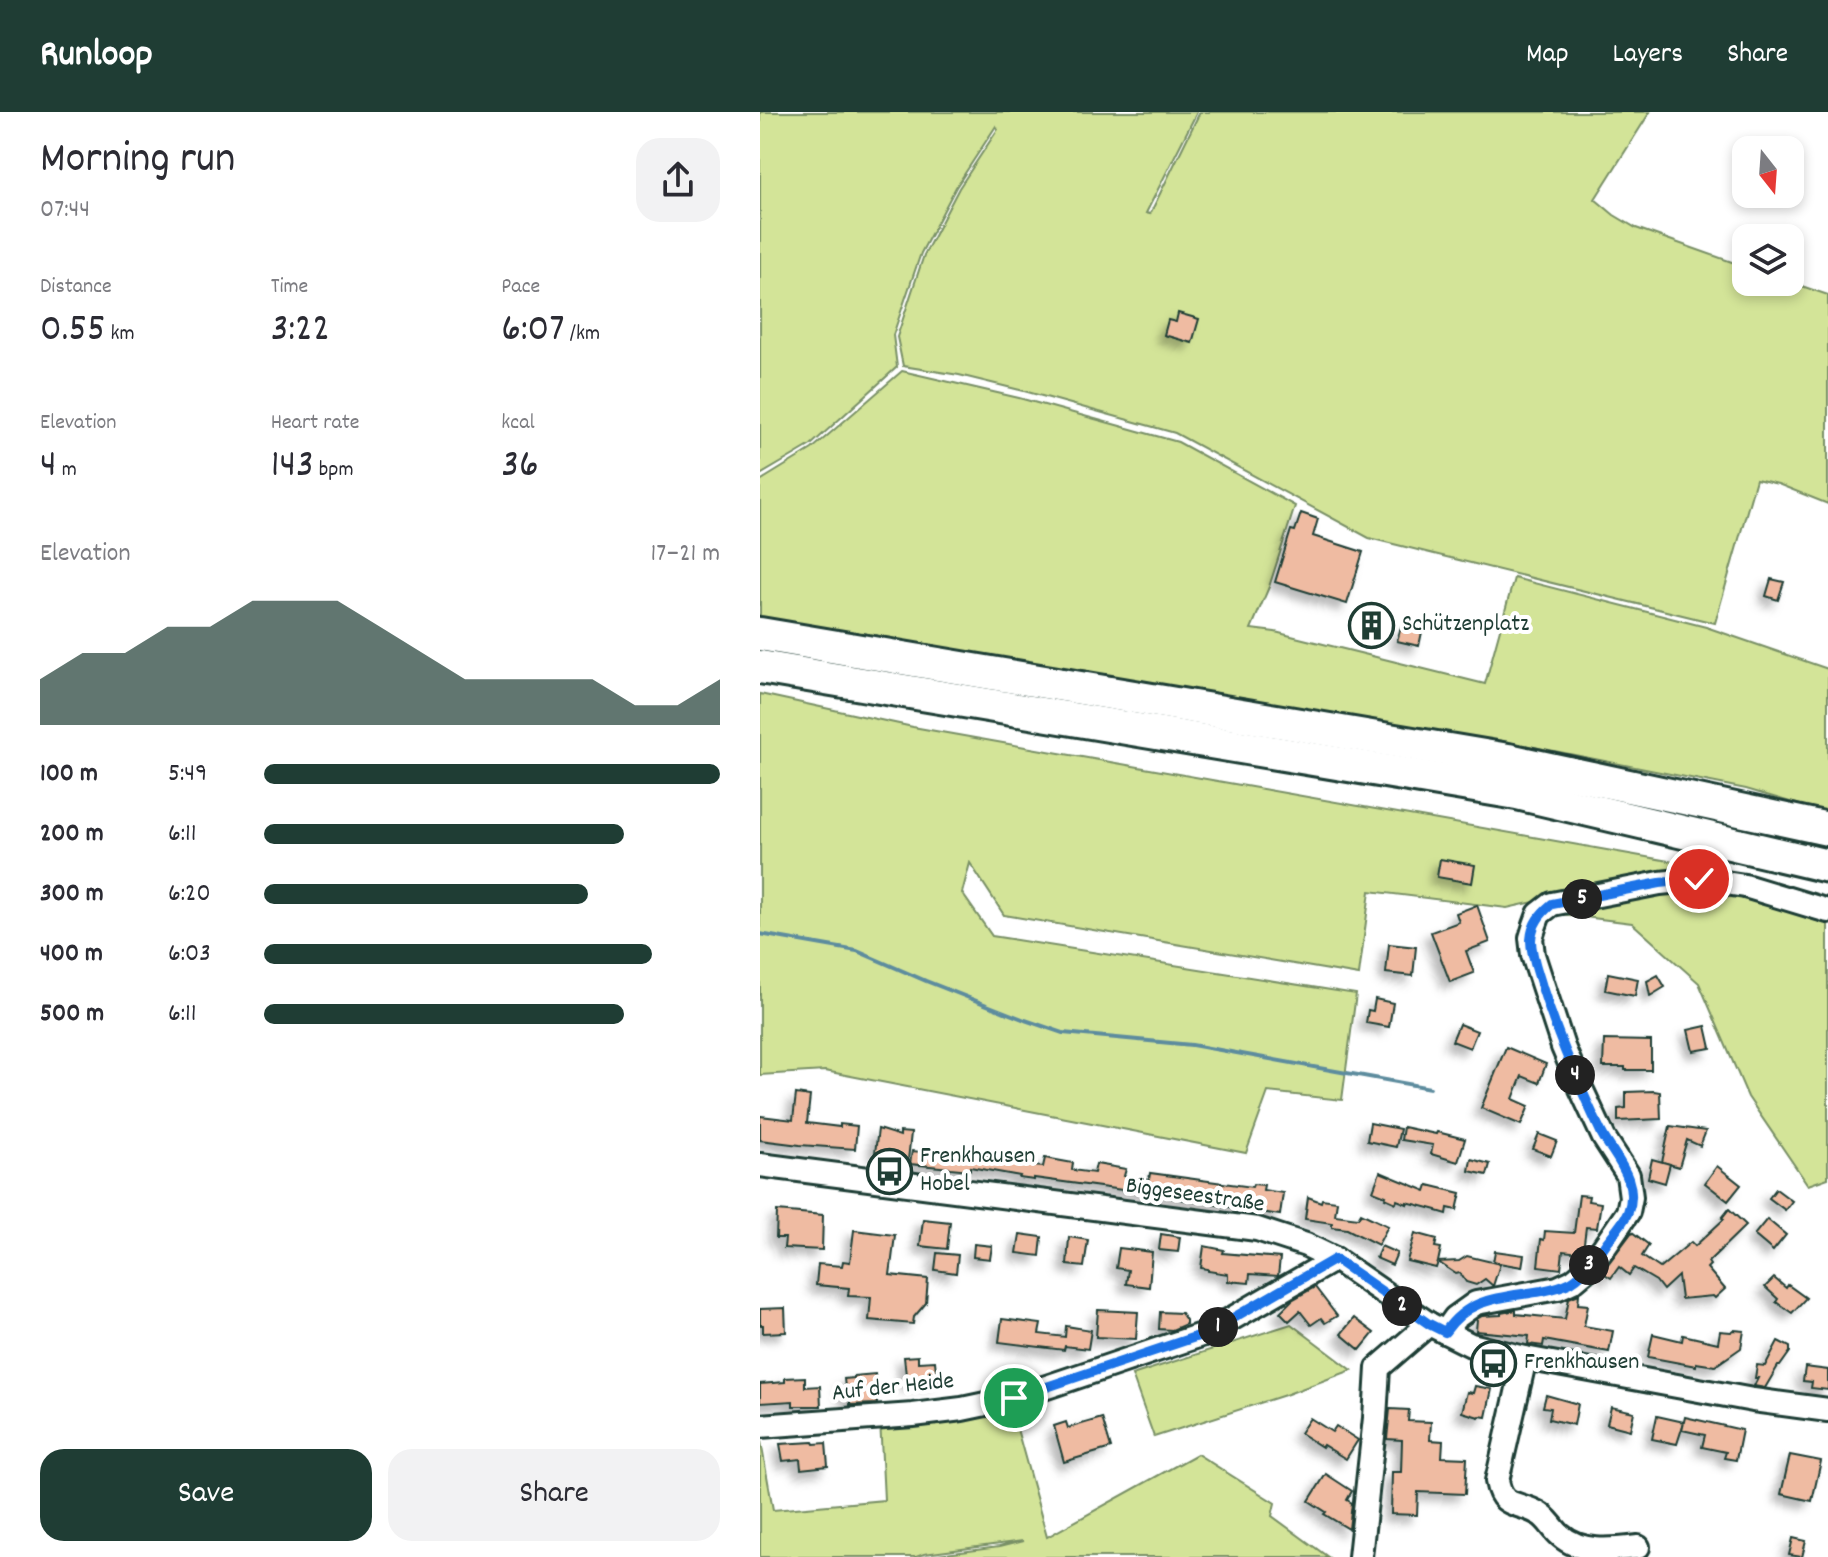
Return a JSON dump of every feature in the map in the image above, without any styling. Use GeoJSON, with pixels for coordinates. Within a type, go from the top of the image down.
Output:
{"type":"FeatureCollection","features":[{"type":"Feature","properties":{"kind":"highway"},"geometry":{"type":"LineString","coordinates":[[760,634],[1508,760],[1828,829]]}},
{"type":"Feature","properties":{"kind":"highway"},"geometry":{"type":"LineString","coordinates":[[760,667],[1517,793],[1828,866]]}},
{"type":"Feature","properties":{"kind":"street"},"geometry":{"type":"LineString","coordinates":[[1360,1557],[1378,1368],[1476,1303],[1558,1288],[1573,1281],[1585,1271],[1628,1212],[1631,1197],[1628,1175],[1604,1138],[1577,1080],[1535,963],[1531,938],[1539,914],[1552,904],[1660,883],[1699,879],[1745,886],[1828,911]]}},
{"type":"Feature","properties":{"kind":"street","name":"Biggeseestraße"},"geometry":{"type":"LineString","coordinates":[[760,1165],[1257,1229],[1306,1245],[1335,1259],[1437,1328],[1471,1345],[1525,1358],[1753,1400],[1828,1410]]}},
{"type":"Feature","properties":{"kind":"street","name":"Auf der Heide"},"geometry":{"type":"LineString","coordinates":[[760,1426],[913,1415],[1014,1398],[1207,1333],[1335,1259]]}},
{"type":"Feature","properties":{"kind":"street"},"geometry":{"type":"LineString","coordinates":[[1525,1358],[1497,1481],[1499,1493],[1507,1502],[1542,1514],[1570,1544],[1605,1551],[1638,1547]]}},
{"type":"Feature","properties":{"kind":"green space"},"geometry":{"type":"Polygon","coordinates":[[[760,112],[1197,112],[1146,213],[1150,214],[1200,112],[1650,112],[1595,199],[1636,228],[1732,262],[1732,296],[1804,296],[1804,287],[1828,295],[1828,504],[1778,484],[1756,479],[1715,623],[1369,538],[1175,433],[1024,391],[959,375],[903,366],[897,337],[924,255],[959,188],[998,129],[996,126],[956,187],[921,253],[893,335],[897,367],[811,445],[760,475],[760,112]]]}},
{"type":"Feature","properties":{"kind":"green space"},"geometry":{"type":"Polygon","coordinates":[[[902,371],[1019,398],[1178,442],[1295,506],[1269,587],[1251,629],[1275,632],[1485,684],[1514,578],[1706,627],[1828,669],[1828,813],[1746,789],[1524,745],[760,619],[760,481],[812,449],[902,371]]]}},
{"type":"Feature","properties":{"kind":"green space"},"geometry":{"type":"Polygon","coordinates":[[[760,694],[913,727],[1697,866],[1507,908],[1370,891],[1359,975],[1004,915],[970,863],[962,893],[992,936],[1356,994],[1342,1100],[1268,1092],[1246,1153],[825,1071],[760,1075],[760,694]]]}},
{"type":"Feature","properties":{"kind":"green space"},"geometry":{"type":"Polygon","coordinates":[[[1692,890],[1746,897],[1828,924],[1828,1178],[1808,1185],[1748,1097],[1699,983],[1632,923],[1552,913],[1692,890]]]}},
{"type":"Feature","properties":{"kind":"green space"},"geometry":{"type":"Polygon","coordinates":[[[1291,1324],[1352,1370],[1154,1437],[1132,1375],[1291,1324]]]}},
{"type":"Feature","properties":{"kind":"green space"},"geometry":{"type":"Polygon","coordinates":[[[1009,1400],[1047,1537],[1197,1454],[1275,1503],[1272,1516],[1328,1557],[923,1557],[1023,1541],[916,1557],[760,1557],[760,1436],[773,1510],[884,1500],[880,1419],[1009,1400]]]}},
{"type":"Feature","properties":{"kind":"building"},"geometry":{"type":"Polygon","coordinates":[[[1178,313],[1199,319],[1192,343],[1164,335],[1168,320],[1176,322],[1178,313]]]}},
{"type":"Feature","properties":{"kind":"building"},"geometry":{"type":"Polygon","coordinates":[[[1301,513],[1318,519],[1313,536],[1363,552],[1347,604],[1275,582],[1291,530],[1295,531],[1301,513]]]}},
{"type":"Feature","properties":{"kind":"building"},"geometry":{"type":"Polygon","coordinates":[[[1771,579],[1784,582],[1778,600],[1766,596],[1771,579]]]}},
{"type":"Feature","properties":{"kind":"building"},"geometry":{"type":"Polygon","coordinates":[[[1401,627],[1422,632],[1419,646],[1397,641],[1401,627]]]}},
{"type":"Feature","properties":{"kind":"building"},"geometry":{"type":"Polygon","coordinates":[[[1440,859],[1475,865],[1472,883],[1437,877],[1440,859]]]}},
{"type":"Feature","properties":{"kind":"building"},"geometry":{"type":"Polygon","coordinates":[[[1477,905],[1490,942],[1466,951],[1474,973],[1450,982],[1431,932],[1459,922],[1456,913],[1477,905]]]}},
{"type":"Feature","properties":{"kind":"building"},"geometry":{"type":"Polygon","coordinates":[[[1389,944],[1416,947],[1413,976],[1386,973],[1389,944]]]}},
{"type":"Feature","properties":{"kind":"building"},"geometry":{"type":"Polygon","coordinates":[[[1608,973],[1638,979],[1635,996],[1605,990],[1608,973]]]}},
{"type":"Feature","properties":{"kind":"building"},"geometry":{"type":"Polygon","coordinates":[[[1658,975],[1665,987],[1650,996],[1647,981],[1658,975]]]}},
{"type":"Feature","properties":{"kind":"building"},"geometry":{"type":"Polygon","coordinates":[[[1375,999],[1393,1003],[1389,1027],[1366,1023],[1368,1010],[1373,1011],[1375,999]]]}},
{"type":"Feature","properties":{"kind":"building"},"geometry":{"type":"Polygon","coordinates":[[[1459,1024],[1477,1031],[1470,1048],[1452,1041],[1459,1024]]]}},
{"type":"Feature","properties":{"kind":"building"},"geometry":{"type":"Polygon","coordinates":[[[1706,1026],[1711,1048],[1693,1051],[1688,1030],[1706,1026]]]}},
{"type":"Feature","properties":{"kind":"building"},"geometry":{"type":"Polygon","coordinates":[[[1604,1040],[1651,1041],[1651,1070],[1603,1067],[1604,1040]]]}},
{"type":"Feature","properties":{"kind":"building"},"geometry":{"type":"Polygon","coordinates":[[[1506,1047],[1546,1064],[1539,1083],[1522,1076],[1513,1099],[1529,1106],[1521,1125],[1481,1108],[1506,1047]]]}},
{"type":"Feature","properties":{"kind":"building"},"geometry":{"type":"Polygon","coordinates":[[[1626,1092],[1660,1092],[1661,1119],[1618,1121],[1618,1109],[1626,1108],[1626,1092]]]}},
{"type":"Feature","properties":{"kind":"building"},"geometry":{"type":"Polygon","coordinates":[[[796,1094],[810,1096],[807,1123],[857,1126],[855,1149],[760,1140],[760,1116],[793,1120],[796,1094]]]}},
{"type":"Feature","properties":{"kind":"building"},"geometry":{"type":"Polygon","coordinates":[[[1370,1123],[1400,1129],[1396,1147],[1367,1141],[1370,1123]]]}},
{"type":"Feature","properties":{"kind":"building"},"geometry":{"type":"Polygon","coordinates":[[[1670,1126],[1706,1131],[1700,1146],[1687,1140],[1679,1167],[1662,1162],[1670,1126]]]}},
{"type":"Feature","properties":{"kind":"building"},"geometry":{"type":"Polygon","coordinates":[[[1403,1127],[1465,1139],[1458,1162],[1431,1154],[1433,1145],[1401,1140],[1403,1127]]]}},
{"type":"Feature","properties":{"kind":"building"},"geometry":{"type":"Polygon","coordinates":[[[878,1129],[900,1136],[900,1132],[911,1133],[908,1160],[875,1153],[878,1129]]]}},
{"type":"Feature","properties":{"kind":"building"},"geometry":{"type":"Polygon","coordinates":[[[1539,1134],[1557,1141],[1551,1156],[1533,1149],[1539,1134]]]}},
{"type":"Feature","properties":{"kind":"building"},"geometry":{"type":"Polygon","coordinates":[[[943,1149],[994,1156],[994,1152],[1015,1155],[1015,1158],[1023,1159],[1022,1165],[1043,1167],[1045,1158],[1073,1163],[1072,1170],[1094,1173],[1096,1164],[1126,1169],[1124,1176],[1149,1180],[1150,1173],[1252,1187],[1253,1184],[1264,1185],[1263,1190],[1283,1193],[1280,1215],[1137,1192],[1019,1178],[970,1167],[970,1170],[910,1164],[912,1151],[943,1154],[943,1149]]]}},
{"type":"Feature","properties":{"kind":"building"},"geometry":{"type":"Polygon","coordinates":[[[1471,1159],[1490,1164],[1487,1175],[1469,1171],[1471,1159]]]}},
{"type":"Feature","properties":{"kind":"building"},"geometry":{"type":"Polygon","coordinates":[[[1652,1159],[1670,1164],[1665,1183],[1648,1178],[1652,1159]]]}},
{"type":"Feature","properties":{"kind":"building"},"geometry":{"type":"Polygon","coordinates":[[[1717,1166],[1741,1185],[1728,1201],[1705,1183],[1717,1166]]]}},
{"type":"Feature","properties":{"kind":"building"},"geometry":{"type":"Polygon","coordinates":[[[1380,1172],[1426,1191],[1428,1185],[1461,1193],[1457,1210],[1448,1208],[1447,1214],[1385,1198],[1373,1191],[1380,1172]]]}},
{"type":"Feature","properties":{"kind":"building"},"geometry":{"type":"Polygon","coordinates":[[[1776,1189],[1792,1201],[1785,1210],[1769,1198],[1776,1189]]]}},
{"type":"Feature","properties":{"kind":"building"},"geometry":{"type":"Polygon","coordinates":[[[1579,1195],[1589,1196],[1588,1201],[1601,1203],[1597,1228],[1586,1227],[1581,1253],[1563,1251],[1561,1269],[1538,1266],[1545,1231],[1574,1233],[1579,1195]]]}},
{"type":"Feature","properties":{"kind":"building"},"geometry":{"type":"Polygon","coordinates":[[[1308,1197],[1321,1202],[1322,1199],[1337,1201],[1335,1215],[1358,1218],[1361,1213],[1388,1226],[1378,1245],[1347,1229],[1332,1227],[1332,1223],[1305,1219],[1308,1197]]]}},
{"type":"Feature","properties":{"kind":"building"},"geometry":{"type":"Polygon","coordinates":[[[1729,1209],[1746,1225],[1708,1262],[1710,1265],[1707,1268],[1725,1289],[1715,1298],[1681,1299],[1678,1276],[1663,1290],[1656,1281],[1634,1268],[1629,1275],[1619,1267],[1611,1278],[1602,1272],[1632,1232],[1649,1245],[1642,1256],[1660,1268],[1691,1242],[1695,1246],[1724,1219],[1729,1209]]]}},
{"type":"Feature","properties":{"kind":"building"},"geometry":{"type":"Polygon","coordinates":[[[777,1211],[823,1215],[822,1250],[784,1248],[785,1238],[776,1238],[777,1211]]]}},
{"type":"Feature","properties":{"kind":"building"},"geometry":{"type":"Polygon","coordinates":[[[923,1219],[950,1222],[947,1249],[920,1246],[923,1219]]]}},
{"type":"Feature","properties":{"kind":"building"},"geometry":{"type":"Polygon","coordinates":[[[1767,1219],[1786,1235],[1773,1251],[1754,1235],[1767,1219]]]}},
{"type":"Feature","properties":{"kind":"building"},"geometry":{"type":"Polygon","coordinates":[[[854,1230],[895,1235],[890,1275],[928,1279],[926,1303],[914,1317],[913,1324],[869,1320],[871,1297],[848,1296],[849,1288],[816,1285],[818,1264],[842,1266],[843,1261],[850,1262],[854,1230]]]}},
{"type":"Feature","properties":{"kind":"building"},"geometry":{"type":"Polygon","coordinates":[[[1415,1233],[1437,1239],[1435,1247],[1441,1248],[1436,1268],[1407,1261],[1415,1233]]]}},
{"type":"Feature","properties":{"kind":"building"},"geometry":{"type":"Polygon","coordinates":[[[1020,1234],[1042,1237],[1040,1256],[1017,1253],[1020,1234]]]}},
{"type":"Feature","properties":{"kind":"building"},"geometry":{"type":"Polygon","coordinates":[[[1161,1234],[1180,1237],[1178,1252],[1159,1250],[1161,1234]]]}},
{"type":"Feature","properties":{"kind":"building"},"geometry":{"type":"Polygon","coordinates":[[[1069,1237],[1088,1240],[1084,1267],[1067,1265],[1069,1237]]]}},
{"type":"Feature","properties":{"kind":"building"},"geometry":{"type":"Polygon","coordinates":[[[974,1244],[992,1246],[990,1259],[973,1257],[974,1244]]]}},
{"type":"Feature","properties":{"kind":"building"},"geometry":{"type":"Polygon","coordinates":[[[1204,1246],[1224,1250],[1223,1253],[1280,1258],[1278,1276],[1250,1274],[1249,1283],[1228,1281],[1228,1274],[1201,1268],[1204,1246]]]}},
{"type":"Feature","properties":{"kind":"building"},"geometry":{"type":"Polygon","coordinates":[[[1381,1246],[1397,1253],[1392,1265],[1376,1258],[1381,1246]]]}},
{"type":"Feature","properties":{"kind":"building"},"geometry":{"type":"Polygon","coordinates":[[[1119,1248],[1152,1252],[1149,1287],[1126,1284],[1128,1270],[1116,1268],[1119,1248]]]}},
{"type":"Feature","properties":{"kind":"building"},"geometry":{"type":"Polygon","coordinates":[[[1495,1251],[1524,1255],[1522,1267],[1493,1262],[1495,1251]]]}},
{"type":"Feature","properties":{"kind":"building"},"geometry":{"type":"Polygon","coordinates":[[[937,1253],[958,1255],[956,1273],[935,1270],[937,1253]]]}},
{"type":"Feature","properties":{"kind":"building"},"geometry":{"type":"Polygon","coordinates":[[[1467,1256],[1500,1264],[1493,1286],[1485,1279],[1476,1285],[1466,1282],[1460,1273],[1456,1274],[1438,1262],[1459,1261],[1467,1256]]]}},
{"type":"Feature","properties":{"kind":"building"},"geometry":{"type":"Polygon","coordinates":[[[1774,1278],[1806,1298],[1792,1313],[1776,1302],[1778,1299],[1765,1287],[1774,1278]]]}},
{"type":"Feature","properties":{"kind":"building"},"geometry":{"type":"Polygon","coordinates":[[[1315,1287],[1337,1316],[1325,1323],[1321,1318],[1311,1325],[1300,1311],[1289,1321],[1280,1312],[1292,1300],[1315,1287]]]}},
{"type":"Feature","properties":{"kind":"building"},"geometry":{"type":"Polygon","coordinates":[[[1579,1294],[1578,1304],[1588,1305],[1584,1326],[1613,1331],[1609,1352],[1544,1340],[1543,1346],[1528,1344],[1529,1336],[1476,1331],[1477,1319],[1482,1316],[1516,1310],[1516,1314],[1565,1319],[1569,1298],[1579,1294]]]}},
{"type":"Feature","properties":{"kind":"building"},"geometry":{"type":"Polygon","coordinates":[[[785,1308],[786,1332],[763,1333],[760,1309],[785,1308]]]}},
{"type":"Feature","properties":{"kind":"building"},"geometry":{"type":"Polygon","coordinates":[[[1098,1310],[1138,1312],[1136,1339],[1096,1337],[1098,1310]]]}},
{"type":"Feature","properties":{"kind":"building"},"geometry":{"type":"Polygon","coordinates":[[[1160,1312],[1181,1313],[1186,1324],[1172,1330],[1159,1329],[1160,1312]]]}},
{"type":"Feature","properties":{"kind":"building"},"geometry":{"type":"Polygon","coordinates":[[[1354,1318],[1374,1333],[1360,1350],[1341,1334],[1354,1318]]]}},
{"type":"Feature","properties":{"kind":"building"},"geometry":{"type":"Polygon","coordinates":[[[1002,1319],[1041,1324],[1039,1334],[1065,1337],[1066,1326],[1091,1330],[1088,1349],[1065,1346],[1064,1350],[999,1342],[1002,1319]]]}},
{"type":"Feature","properties":{"kind":"building"},"geometry":{"type":"Polygon","coordinates":[[[1720,1331],[1744,1331],[1741,1348],[1715,1366],[1696,1363],[1696,1366],[1648,1357],[1653,1334],[1682,1341],[1683,1335],[1718,1343],[1720,1331]]]}},
{"type":"Feature","properties":{"kind":"building"},"geometry":{"type":"Polygon","coordinates":[[[1778,1341],[1790,1347],[1790,1352],[1765,1388],[1754,1386],[1758,1378],[1755,1378],[1757,1365],[1765,1366],[1778,1341]]]}},
{"type":"Feature","properties":{"kind":"building"},"geometry":{"type":"Polygon","coordinates":[[[918,1356],[918,1362],[935,1361],[937,1381],[907,1384],[904,1357],[918,1356]]]}},
{"type":"Feature","properties":{"kind":"building"},"geometry":{"type":"Polygon","coordinates":[[[1805,1367],[1828,1370],[1828,1390],[1811,1388],[1812,1382],[1803,1381],[1805,1367]]]}},
{"type":"Feature","properties":{"kind":"building"},"geometry":{"type":"Polygon","coordinates":[[[875,1374],[877,1404],[850,1405],[844,1379],[875,1374]]]}},
{"type":"Feature","properties":{"kind":"building"},"geometry":{"type":"Polygon","coordinates":[[[805,1377],[805,1387],[820,1386],[821,1406],[793,1406],[793,1401],[760,1403],[760,1384],[805,1377]]]}},
{"type":"Feature","properties":{"kind":"building"},"geometry":{"type":"Polygon","coordinates":[[[1475,1386],[1492,1389],[1486,1417],[1462,1412],[1467,1392],[1473,1393],[1475,1386]]]}},
{"type":"Feature","properties":{"kind":"building"},"geometry":{"type":"Polygon","coordinates":[[[1546,1395],[1578,1404],[1574,1425],[1549,1419],[1551,1408],[1543,1407],[1546,1395]]]}},
{"type":"Feature","properties":{"kind":"building"},"geometry":{"type":"Polygon","coordinates":[[[1611,1407],[1634,1412],[1630,1430],[1607,1424],[1611,1407]]]}},
{"type":"Feature","properties":{"kind":"building"},"geometry":{"type":"Polygon","coordinates":[[[1390,1409],[1409,1410],[1408,1421],[1431,1422],[1430,1440],[1443,1441],[1442,1457],[1467,1458],[1465,1494],[1418,1492],[1417,1515],[1391,1514],[1392,1472],[1401,1472],[1402,1440],[1387,1439],[1390,1409]]]}},
{"type":"Feature","properties":{"kind":"building"},"geometry":{"type":"Polygon","coordinates":[[[1657,1416],[1684,1422],[1677,1444],[1652,1439],[1657,1416]]]}},
{"type":"Feature","properties":{"kind":"building"},"geometry":{"type":"Polygon","coordinates":[[[1685,1417],[1742,1430],[1736,1460],[1724,1458],[1726,1452],[1702,1447],[1705,1435],[1682,1430],[1685,1417]]]}},
{"type":"Feature","properties":{"kind":"building"},"geometry":{"type":"Polygon","coordinates":[[[1102,1418],[1111,1448],[1064,1462],[1054,1426],[1066,1422],[1068,1428],[1102,1418]]]}},
{"type":"Feature","properties":{"kind":"building"},"geometry":{"type":"Polygon","coordinates":[[[1310,1418],[1332,1432],[1336,1426],[1358,1440],[1346,1459],[1300,1433],[1310,1418]]]}},
{"type":"Feature","properties":{"kind":"building"},"geometry":{"type":"Polygon","coordinates":[[[826,1443],[828,1466],[801,1469],[800,1459],[783,1461],[780,1444],[826,1443]]]}},
{"type":"Feature","properties":{"kind":"building"},"geometry":{"type":"Polygon","coordinates":[[[1790,1455],[1821,1461],[1812,1501],[1781,1494],[1790,1455]]]}},
{"type":"Feature","properties":{"kind":"building"},"geometry":{"type":"Polygon","coordinates":[[[1326,1474],[1352,1491],[1347,1500],[1352,1503],[1349,1529],[1309,1501],[1326,1474]]]}},
{"type":"Feature","properties":{"kind":"building"},"geometry":{"type":"Polygon","coordinates":[[[1793,1538],[1806,1541],[1802,1557],[1789,1555],[1793,1538]]]}},
{"type":"Feature","properties":{"kind":"waterway"},"geometry":{"type":"LineString","coordinates":[[760,934],[857,951],[1063,1033],[1192,1045],[1430,1088]]}},
{"type":"Feature","properties":{"kind":"place","name":"Schützenplatz"},"geometry":{"type":"Point","coordinates":[1371,625]}},
{"type":"Feature","properties":{"kind":"place","name":"Frenkhausen Hobel"},"geometry":{"type":"Point","coordinates":[889,1171]}},
{"type":"Feature","properties":{"kind":"place","name":"Frenkhausen"},"geometry":{"type":"Point","coordinates":[1493,1363]}},
{"type":"Feature","properties":{"kind":"route"},"geometry":{"type":"LineString","coordinates":[[1014,1398],[1207,1333],[1335,1259],[1445,1332],[1455,1318],[1476,1303],[1558,1288],[1573,1281],[1604,1247],[1628,1212],[1631,1197],[1628,1175],[1604,1138],[1563,1047],[1533,955],[1531,938],[1535,925],[1539,914],[1552,904],[1660,883],[1699,879]]}}]}
